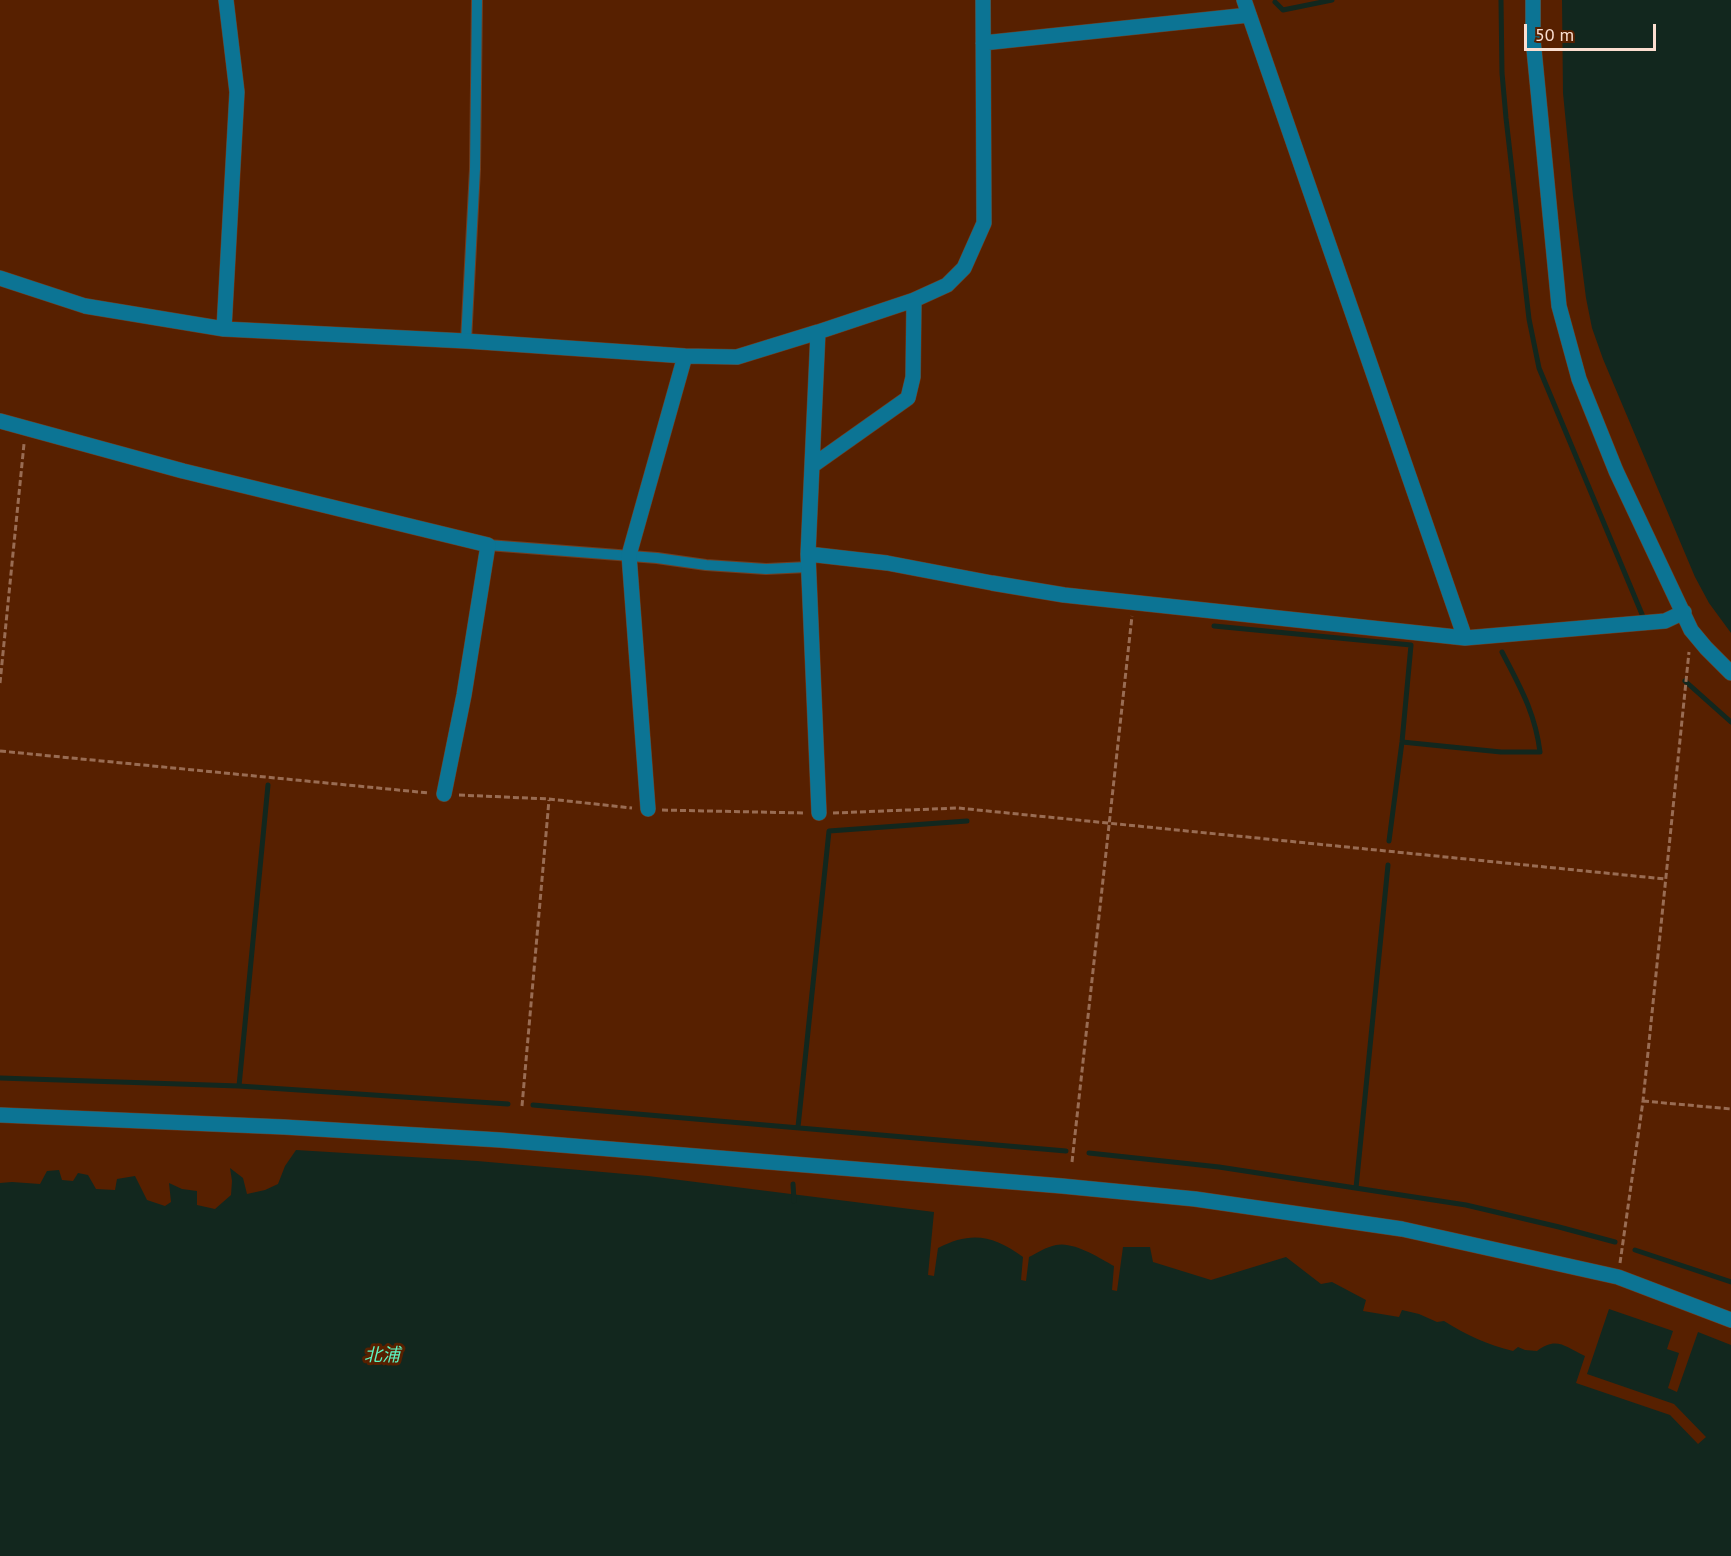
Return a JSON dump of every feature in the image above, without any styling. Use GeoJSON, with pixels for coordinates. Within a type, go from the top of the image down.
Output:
{"type":"FeatureCollection","features":[{"type":"Feature","properties":{"kind":"street"},"geometry":{"type":"LineString","coordinates":[[224,329],[237,92],[226,0]]}},
{"type":"Feature","properties":{"kind":"street"},"geometry":{"type":"LineString","coordinates":[[0,278],[85,306],[224,329],[737,357],[818,333],[914,300],[947,285],[964,268],[984,223],[983,0]]}},
{"type":"Feature","properties":{"kind":"street"},"geometry":{"type":"LineString","coordinates":[[1533,0],[1533,39],[1559,306],[1579,380],[1616,471],[1691,630],[1731,673]]}},
{"type":"Feature","properties":{"kind":"street"},"geometry":{"type":"LineString","coordinates":[[983,43],[1247,7],[1465,638]]}},
{"type":"Feature","properties":{"kind":"street"},"geometry":{"type":"LineString","coordinates":[[812,466],[908,398],[913,377],[914,300]]}},
{"type":"Feature","properties":{"kind":"street"},"geometry":{"type":"LineString","coordinates":[[818,333],[808,560],[819,813]]}},
{"type":"Feature","properties":{"kind":"street"},"geometry":{"type":"LineString","coordinates":[[648,809],[629,555],[686,356]]}},
{"type":"Feature","properties":{"kind":"street"},"geometry":{"type":"LineString","coordinates":[[0,422],[195,474],[488,545],[464,695],[444,794]]}},
{"type":"Feature","properties":{"kind":"street"},"geometry":{"type":"LineString","coordinates":[[808,560],[887,563],[1064,595],[1465,638],[1665,621],[1684,612]]}},
{"type":"Feature","properties":{"kind":"street"},"geometry":{"type":"LineString","coordinates":[[0,1115],[284,1127],[500,1140],[1196,1199],[1402,1229],[1618,1277],[1731,1320]]}},
{"type":"Feature","properties":{"kind":"lane"},"geometry":{"type":"LineString","coordinates":[[466,341],[476,169],[477,0]]}},
{"type":"Feature","properties":{"kind":"lane"},"geometry":{"type":"LineString","coordinates":[[488,545],[629,555],[706,565],[766,569],[808,560]]}},
{"type":"Feature","properties":{"kind":"path"},"geometry":{"type":"LineString","coordinates":[[0,683],[25,428]]}},
{"type":"Feature","properties":{"kind":"path"},"geometry":{"type":"LineString","coordinates":[[1072,1162],[1133,603]]}},
{"type":"Feature","properties":{"kind":"path"},"geometry":{"type":"LineString","coordinates":[[1618,1277],[1643,1101],[1691,630]]}},
{"type":"Feature","properties":{"kind":"path"},"geometry":{"type":"LineString","coordinates":[[522,1106],[549,799]]}},
{"type":"Feature","properties":{"kind":"path"},"geometry":{"type":"LineString","coordinates":[[1643,1101],[1731,1110]]}},
{"type":"Feature","properties":{"kind":"water"},"geometry":{"type":"Polygon","coordinates":[[[1562,0],[1731,0],[1731,633],[1709,603],[1695,577],[1592,328],[1573,196],[1563,93],[1562,0]]]}},
{"type":"Feature","properties":{"kind":"water","name":"北浦"},"geometry":{"type":"Polygon","coordinates":[[[296,1150],[477,1161],[648,1176],[934,1212],[928,1275],[934,1276],[938,1248],[961,1239],[971,1238],[992,1240],[1023,1257],[1021,1280],[1026,1281],[1029,1257],[1056,1245],[1070,1245],[1114,1266],[1112,1290],[1117,1291],[1123,1247],[1150,1247],[1153,1262],[1211,1280],[1286,1257],[1321,1284],[1332,1282],[1366,1300],[1363,1311],[1399,1317],[1402,1310],[1419,1314],[1437,1322],[1444,1321],[1477,1339],[1513,1351],[1518,1347],[1537,1351],[1550,1344],[1561,1344],[1585,1356],[1576,1383],[1670,1415],[1698,1444],[1706,1437],[1674,1404],[1587,1374],[1609,1309],[1673,1331],[1667,1349],[1679,1353],[1668,1388],[1677,1392],[1698,1332],[1731,1345],[1731,1556],[0,1556],[0,1183],[40,1184],[47,1171],[59,1170],[62,1180],[73,1181],[78,1173],[88,1175],[96,1189],[115,1190],[117,1179],[135,1176],[147,1200],[165,1206],[171,1202],[169,1183],[182,1189],[197,1191],[197,1205],[215,1209],[231,1195],[230,1168],[243,1178],[247,1194],[265,1190],[278,1184],[285,1166],[296,1150]]]}},
{"type":"Feature","properties":{"kind":"waterway"},"geometry":{"type":"LineString","coordinates":[[1275,2],[1283,10],[1332,0]]}},
{"type":"Feature","properties":{"kind":"waterway"},"geometry":{"type":"LineString","coordinates":[[1501,0],[1502,73],[1506,118],[1529,319],[1539,368],[1644,619]]}},
{"type":"Feature","properties":{"kind":"waterway"},"geometry":{"type":"LineString","coordinates":[[1214,626],[1411,645],[1402,742],[1389,841]]}},
{"type":"Feature","properties":{"kind":"waterway"},"geometry":{"type":"LineString","coordinates":[[1402,742],[1501,752],[1540,752],[1531,712],[1502,652]]}},
{"type":"Feature","properties":{"kind":"waterway"},"geometry":{"type":"LineString","coordinates":[[1685,681],[1731,722]]}},
{"type":"Feature","properties":{"kind":"waterway"},"geometry":{"type":"LineString","coordinates":[[239,1086],[268,785]]}},
{"type":"Feature","properties":{"kind":"waterway"},"geometry":{"type":"LineString","coordinates":[[798,1127],[829,831],[967,821]]}},
{"type":"Feature","properties":{"kind":"waterway"},"geometry":{"type":"LineString","coordinates":[[1356,1188],[1388,865]]}},
{"type":"Feature","properties":{"kind":"waterway"},"geometry":{"type":"LineString","coordinates":[[0,1078],[239,1086],[508,1104]]}},
{"type":"Feature","properties":{"kind":"waterway"},"geometry":{"type":"LineString","coordinates":[[533,1105],[1066,1151]]}},
{"type":"Feature","properties":{"kind":"waterway"},"geometry":{"type":"LineString","coordinates":[[1089,1153],[1219,1167],[1466,1205],[1615,1242]]}},
{"type":"Feature","properties":{"kind":"waterway"},"geometry":{"type":"LineString","coordinates":[[793,1184],[794,1201]]}},
{"type":"Feature","properties":{"kind":"waterway"},"geometry":{"type":"LineString","coordinates":[[1635,1250],[1731,1282]]}}]}
